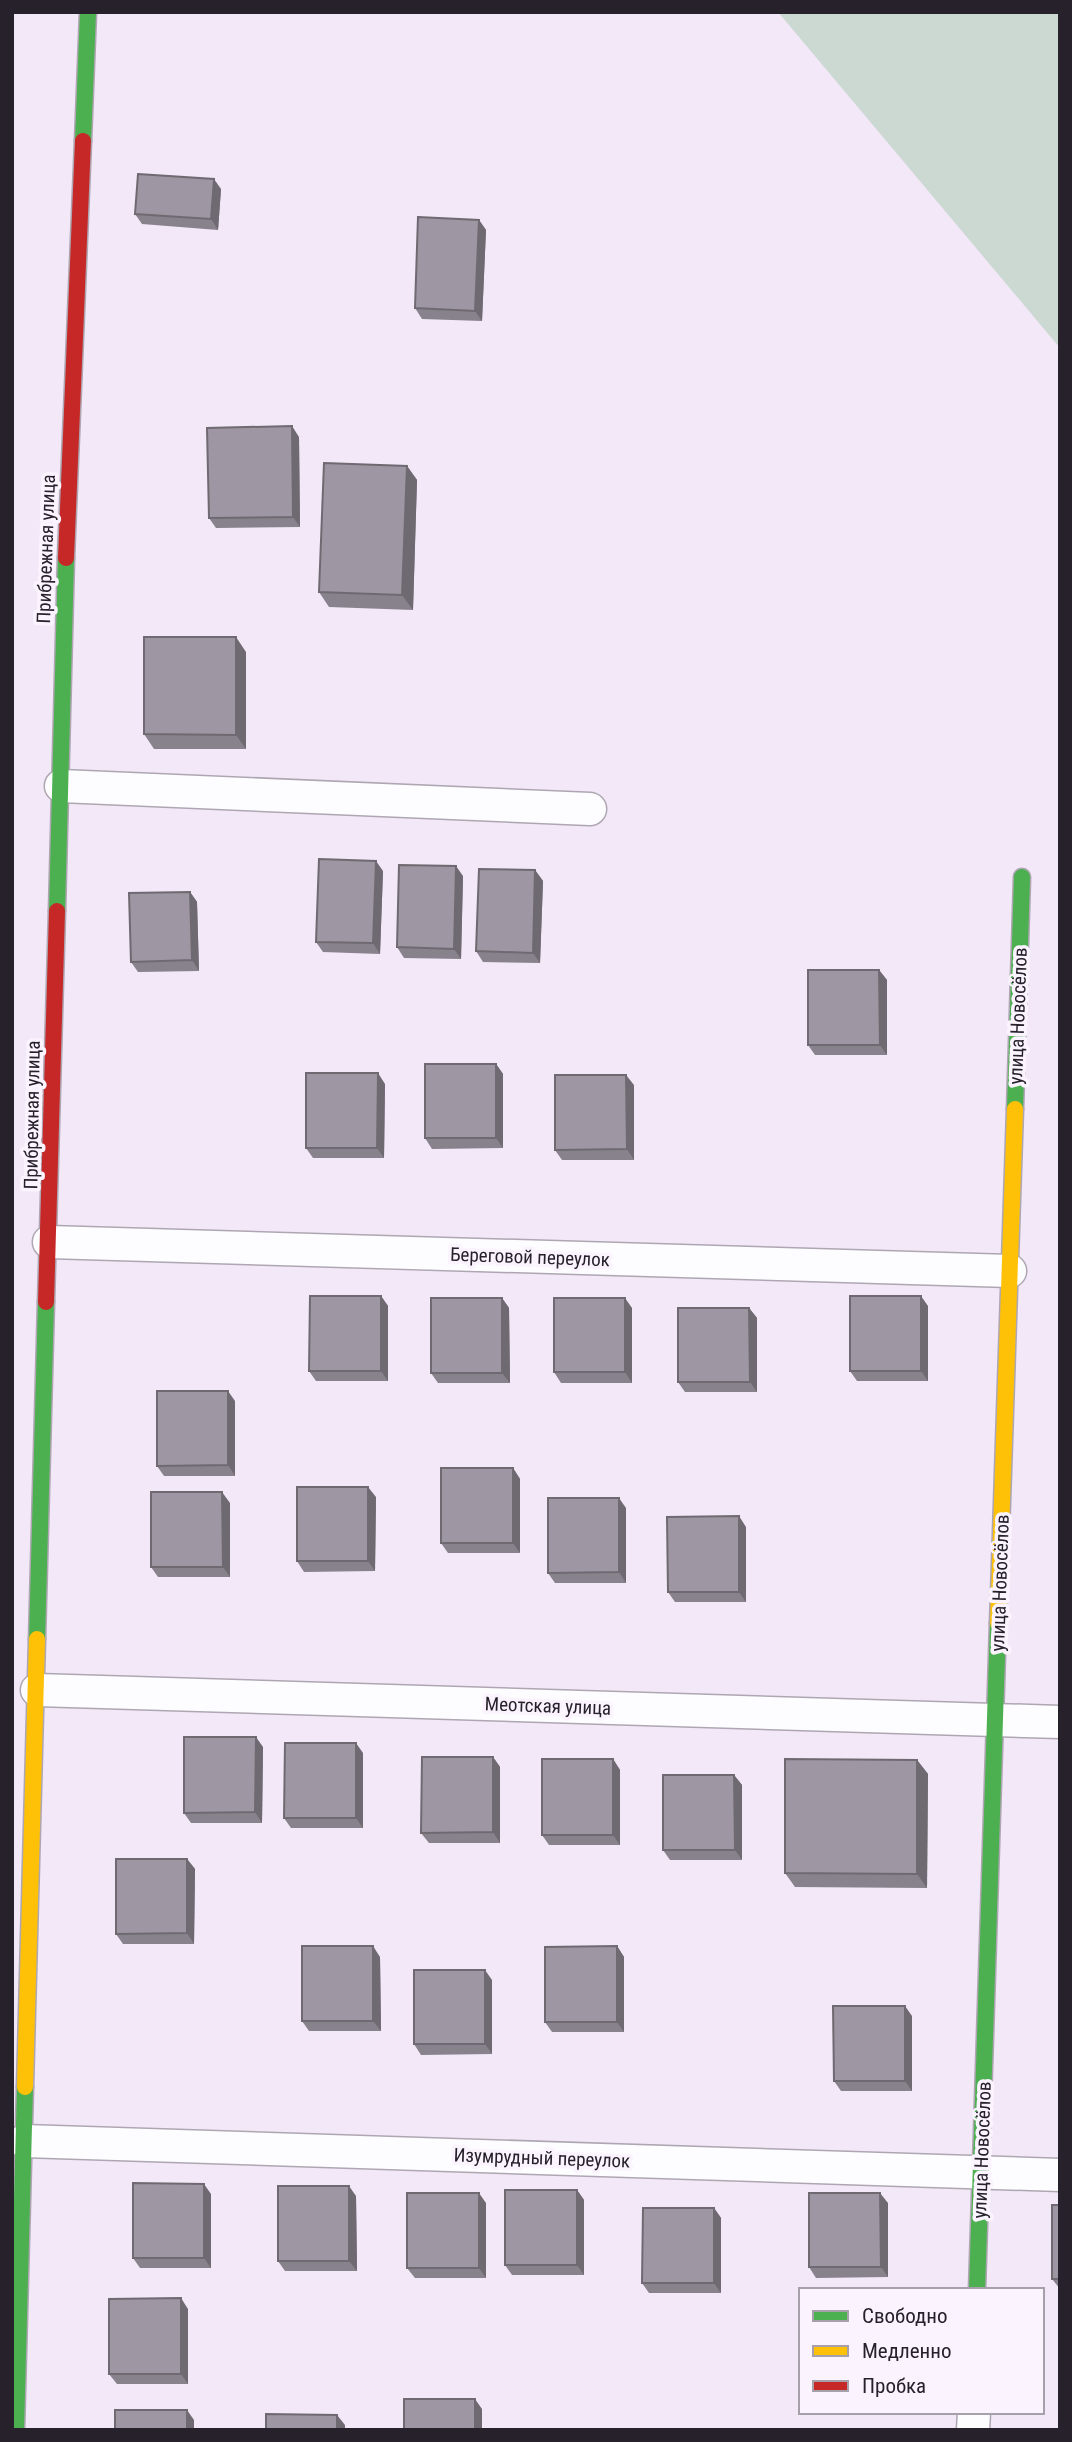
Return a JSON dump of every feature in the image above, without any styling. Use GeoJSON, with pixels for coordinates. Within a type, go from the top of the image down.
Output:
{"type":"FeatureCollection","features":[{"type":"Feature","properties":{"kind":"street","name":"Прибрежная улица"},"geometry":{"type":"LineString","coordinates":[[16,2430],[68,498],[88,12]]}},
{"type":"Feature","properties":{"kind":"street"},"geometry":{"type":"LineString","coordinates":[[61,786],[590,809]]}},
{"type":"Feature","properties":{"kind":"street","name":"улица Новосёлов"},"geometry":{"type":"LineString","coordinates":[[977,2288],[1022,877]]}},
{"type":"Feature","properties":{"kind":"street","name":"Береговой переулок"},"geometry":{"type":"LineString","coordinates":[[49,1242],[1010,1271]]}},
{"type":"Feature","properties":{"kind":"street","name":"Меотская улица"},"geometry":{"type":"LineString","coordinates":[[37,1690],[1060,1722]]}},
{"type":"Feature","properties":{"kind":"street","name":"Изумрудный переулок"},"geometry":{"type":"LineString","coordinates":[[24,2141],[1060,2175]]}},
{"type":"Feature","properties":{"kind":"shaded area"},"geometry":{"type":"Polygon","coordinates":[[[778,12],[1060,12],[1060,348],[778,12]]]}},
{"type":"Feature","properties":{"kind":"building"},"geometry":{"type":"Polygon","coordinates":[[[138,174],[214,179],[211,219],[135,214],[138,174]]]}},
{"type":"Feature","properties":{"kind":"building"},"geometry":{"type":"Polygon","coordinates":[[[418,217],[479,220],[475,311],[415,308],[418,217]]]}},
{"type":"Feature","properties":{"kind":"building"},"geometry":{"type":"Polygon","coordinates":[[[292,426],[293,517],[209,518],[207,428],[292,426]]]}},
{"type":"Feature","properties":{"kind":"building"},"geometry":{"type":"Polygon","coordinates":[[[324,463],[407,466],[402,595],[319,592],[324,463]]]}},
{"type":"Feature","properties":{"kind":"building"},"geometry":{"type":"Polygon","coordinates":[[[144,637],[236,637],[236,735],[144,734],[144,637]]]}},
{"type":"Feature","properties":{"kind":"building"},"geometry":{"type":"Polygon","coordinates":[[[319,859],[376,861],[373,943],[316,942],[319,859]]]}},
{"type":"Feature","properties":{"kind":"building"},"geometry":{"type":"Polygon","coordinates":[[[399,865],[456,866],[454,949],[397,947],[399,865]]]}},
{"type":"Feature","properties":{"kind":"building"},"geometry":{"type":"Polygon","coordinates":[[[479,869],[535,870],[533,953],[476,951],[479,869]]]}},
{"type":"Feature","properties":{"kind":"building"},"geometry":{"type":"Polygon","coordinates":[[[190,892],[192,960],[131,962],[129,893],[190,892]]]}},
{"type":"Feature","properties":{"kind":"building"},"geometry":{"type":"Polygon","coordinates":[[[808,970],[879,970],[880,1045],[808,1045],[808,970]]]}},
{"type":"Feature","properties":{"kind":"building"},"geometry":{"type":"Polygon","coordinates":[[[425,1064],[496,1064],[496,1138],[425,1138],[425,1064]]]}},
{"type":"Feature","properties":{"kind":"building"},"geometry":{"type":"Polygon","coordinates":[[[306,1073],[378,1073],[377,1148],[306,1148],[306,1073]]]}},
{"type":"Feature","properties":{"kind":"building"},"geometry":{"type":"Polygon","coordinates":[[[555,1075],[626,1075],[627,1149],[555,1150],[555,1075]]]}},
{"type":"Feature","properties":{"kind":"building"},"geometry":{"type":"Polygon","coordinates":[[[310,1296],[381,1296],[381,1371],[309,1371],[310,1296]]]}},
{"type":"Feature","properties":{"kind":"building"},"geometry":{"type":"Polygon","coordinates":[[[850,1296],[921,1296],[921,1371],[850,1371],[850,1296]]]}},
{"type":"Feature","properties":{"kind":"building"},"geometry":{"type":"Polygon","coordinates":[[[431,1298],[502,1298],[502,1373],[431,1373],[431,1298]]]}},
{"type":"Feature","properties":{"kind":"building"},"geometry":{"type":"Polygon","coordinates":[[[554,1298],[625,1298],[625,1372],[554,1372],[554,1298]]]}},
{"type":"Feature","properties":{"kind":"building"},"geometry":{"type":"Polygon","coordinates":[[[678,1308],[749,1308],[750,1382],[678,1382],[678,1308]]]}},
{"type":"Feature","properties":{"kind":"building"},"geometry":{"type":"Polygon","coordinates":[[[157,1391],[228,1391],[228,1465],[157,1466],[157,1391]]]}},
{"type":"Feature","properties":{"kind":"building"},"geometry":{"type":"Polygon","coordinates":[[[441,1468],[513,1468],[513,1543],[441,1543],[441,1468]]]}},
{"type":"Feature","properties":{"kind":"building"},"geometry":{"type":"Polygon","coordinates":[[[297,1487],[368,1487],[368,1561],[297,1561],[297,1487]]]}},
{"type":"Feature","properties":{"kind":"building"},"geometry":{"type":"Polygon","coordinates":[[[151,1492],[222,1492],[223,1567],[151,1567],[151,1492]]]}},
{"type":"Feature","properties":{"kind":"building"},"geometry":{"type":"Polygon","coordinates":[[[548,1498],[619,1498],[619,1572],[548,1573],[548,1498]]]}},
{"type":"Feature","properties":{"kind":"building"},"geometry":{"type":"Polygon","coordinates":[[[739,1516],[739,1592],[668,1592],[667,1517],[739,1516]]]}},
{"type":"Feature","properties":{"kind":"building"},"geometry":{"type":"Polygon","coordinates":[[[184,1737],[256,1737],[255,1812],[184,1813],[184,1737]]]}},
{"type":"Feature","properties":{"kind":"building"},"geometry":{"type":"Polygon","coordinates":[[[285,1743],[356,1743],[356,1818],[284,1818],[285,1743]]]}},
{"type":"Feature","properties":{"kind":"building"},"geometry":{"type":"Polygon","coordinates":[[[422,1757],[493,1757],[493,1832],[421,1833],[422,1757]]]}},
{"type":"Feature","properties":{"kind":"building"},"geometry":{"type":"Polygon","coordinates":[[[542,1759],[613,1759],[613,1835],[542,1835],[542,1759]]]}},
{"type":"Feature","properties":{"kind":"building"},"geometry":{"type":"Polygon","coordinates":[[[785,1759],[917,1760],[917,1874],[785,1873],[785,1759]]]}},
{"type":"Feature","properties":{"kind":"building"},"geometry":{"type":"Polygon","coordinates":[[[663,1775],[734,1775],[735,1850],[663,1850],[663,1775]]]}},
{"type":"Feature","properties":{"kind":"building"},"geometry":{"type":"Polygon","coordinates":[[[116,1859],[187,1859],[187,1933],[116,1934],[116,1859]]]}},
{"type":"Feature","properties":{"kind":"building"},"geometry":{"type":"Polygon","coordinates":[[[302,1946],[373,1946],[373,2021],[302,2021],[302,1946]]]}},
{"type":"Feature","properties":{"kind":"building"},"geometry":{"type":"Polygon","coordinates":[[[617,1946],[617,2022],[545,2022],[545,1947],[617,1946]]]}},
{"type":"Feature","properties":{"kind":"building"},"geometry":{"type":"Polygon","coordinates":[[[414,1970],[485,1970],[485,2044],[414,2044],[414,1970]]]}},
{"type":"Feature","properties":{"kind":"building"},"geometry":{"type":"Polygon","coordinates":[[[833,2006],[905,2006],[905,2081],[834,2081],[833,2006]]]}},
{"type":"Feature","properties":{"kind":"building"},"geometry":{"type":"Polygon","coordinates":[[[133,2183],[204,2184],[204,2258],[133,2258],[133,2183]]]}},
{"type":"Feature","properties":{"kind":"building"},"geometry":{"type":"Polygon","coordinates":[[[278,2186],[349,2186],[349,2261],[278,2261],[278,2186]]]}},
{"type":"Feature","properties":{"kind":"building"},"geometry":{"type":"Polygon","coordinates":[[[505,2190],[577,2190],[577,2265],[505,2265],[505,2190]]]}},
{"type":"Feature","properties":{"kind":"building"},"geometry":{"type":"Polygon","coordinates":[[[407,2193],[479,2193],[479,2268],[407,2268],[407,2193]]]}},
{"type":"Feature","properties":{"kind":"building"},"geometry":{"type":"Polygon","coordinates":[[[809,2193],[880,2193],[881,2267],[809,2267],[809,2193]]]}},
{"type":"Feature","properties":{"kind":"building"},"geometry":{"type":"Polygon","coordinates":[[[1052,2205],[1060,2205],[1060,2279],[1052,2279],[1052,2205]]]}},
{"type":"Feature","properties":{"kind":"building"},"geometry":{"type":"Polygon","coordinates":[[[643,2208],[714,2208],[714,2283],[642,2283],[643,2208]]]}},
{"type":"Feature","properties":{"kind":"building"},"geometry":{"type":"Polygon","coordinates":[[[181,2298],[181,2374],[109,2374],[109,2299],[181,2298]]]}},
{"type":"Feature","properties":{"kind":"building"},"geometry":{"type":"Polygon","coordinates":[[[404,2399],[475,2399],[475,2430],[404,2430],[404,2399]]]}},
{"type":"Feature","properties":{"kind":"building"},"geometry":{"type":"Polygon","coordinates":[[[115,2410],[187,2410],[187,2430],[115,2430],[115,2410]]]}},
{"type":"Feature","properties":{"kind":"building"},"geometry":{"type":"Polygon","coordinates":[[[266,2414],[337,2415],[337,2430],[266,2430],[266,2414]]]}},
{"type":"Feature","properties":{"kind":"building"},"geometry":{"type":"Polygon","coordinates":[[[884,2429],[884,2430],[813,2430],[884,2429]]]}},
{"type":"Feature","properties":{"kind":"traffic: fast"},"geometry":{"type":"LineString","coordinates":[[83,141],[88,12]]}},
{"type":"Feature","properties":{"kind":"traffic: fast"},"geometry":{"type":"LineString","coordinates":[[57,911],[66,558]]}},
{"type":"Feature","properties":{"kind":"traffic: fast"},"geometry":{"type":"LineString","coordinates":[[1015,1109],[1022,877]]}},
{"type":"Feature","properties":{"kind":"traffic: fast"},"geometry":{"type":"LineString","coordinates":[[37,1639],[46,1302]]}},
{"type":"Feature","properties":{"kind":"traffic: fast"},"geometry":{"type":"LineString","coordinates":[[977,2288],[998,1623]]}},
{"type":"Feature","properties":{"kind":"traffic: fast"},"geometry":{"type":"LineString","coordinates":[[16,2430],[25,2087]]}},
{"type":"Feature","properties":{"kind":"traffic: slow"},"geometry":{"type":"LineString","coordinates":[[998,1623],[1015,1109]]}},
{"type":"Feature","properties":{"kind":"traffic: slow"},"geometry":{"type":"LineString","coordinates":[[25,2087],[37,1639]]}},
{"type":"Feature","properties":{"kind":"traffic: jam"},"geometry":{"type":"LineString","coordinates":[[66,558],[83,141]]}},
{"type":"Feature","properties":{"kind":"traffic: jam"},"geometry":{"type":"LineString","coordinates":[[46,1302],[57,911]]}}]}
